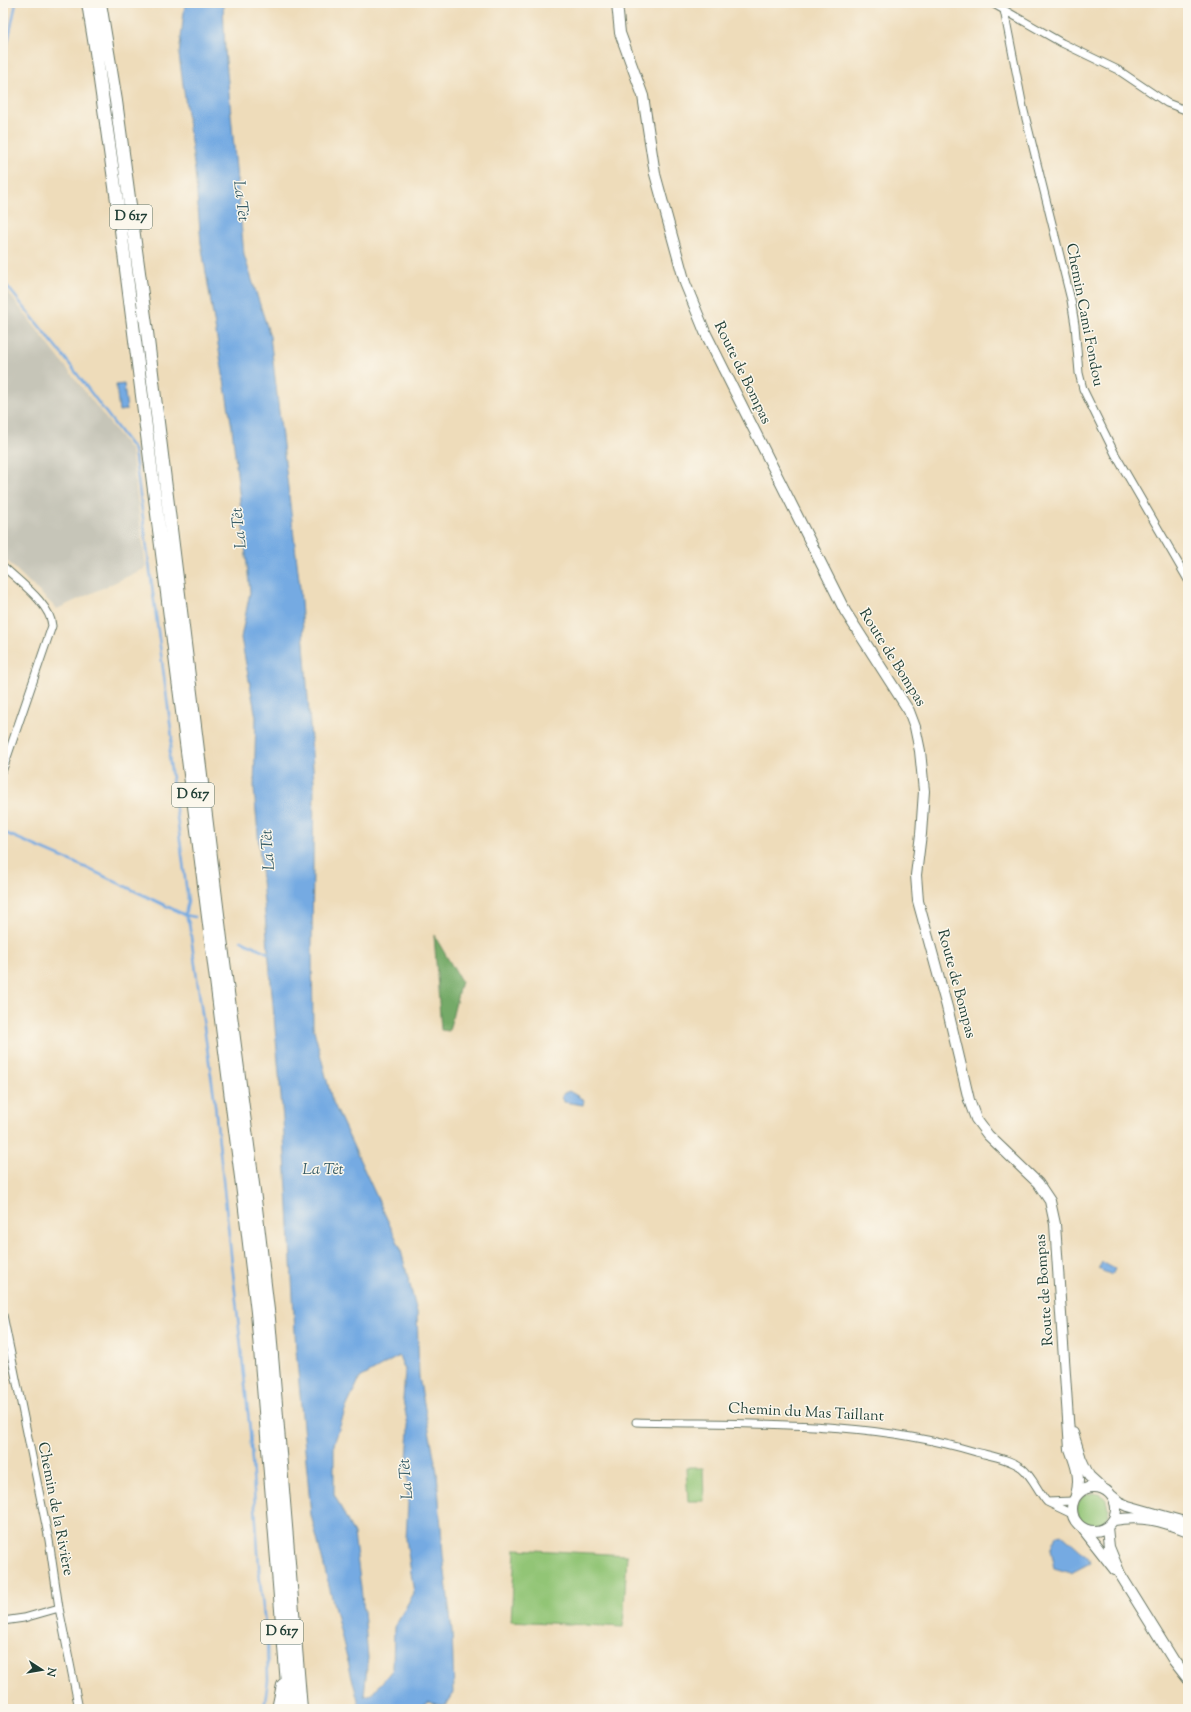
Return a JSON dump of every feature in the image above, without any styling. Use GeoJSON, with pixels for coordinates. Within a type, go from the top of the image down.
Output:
{"type":"FeatureCollection","features":[{"type":"Feature","properties":{"kind":"highway","name":"D 617"},"geometry":{"type":"LineString","coordinates":[[88,3],[118,206],[243,1193],[257,1320],[289,1709]]}},
{"type":"Feature","properties":{"kind":"highway","name":"D 617"},"geometry":{"type":"LineString","coordinates":[[100,3],[116,101],[147,332],[221,939],[255,1199],[272,1358],[301,1708]]}},
{"type":"Feature","properties":{"kind":"highway"},"geometry":{"type":"LineString","coordinates":[[106,3],[116,101]]}},
{"type":"Feature","properties":{"kind":"highway"},"geometry":{"type":"LineString","coordinates":[[278,1709],[286,1674]]}},
{"type":"Feature","properties":{"kind":"main road","name":"Route de Bompas"},"geometry":{"type":"LineString","coordinates":[[617,3],[620,33],[643,96],[655,174],[685,283],[705,332],[845,611],[909,711],[915,727],[920,751],[924,791],[916,875],[918,901],[947,1007],[968,1100],[976,1119],[988,1135],[1038,1183],[1050,1201],[1055,1224],[1067,1408]]}},
{"type":"Feature","properties":{"kind":"main road"},"geometry":{"type":"LineString","coordinates":[[1067,1408],[1082,1459],[1089,1476],[1119,1502],[1128,1506],[1188,1523]]}},
{"type":"Feature","properties":{"kind":"main road"},"geometry":{"type":"LineString","coordinates":[[1067,1408],[1070,1449],[1079,1474],[1079,1486],[1074,1498],[1072,1514],[1078,1525],[1083,1529],[1106,1560],[1120,1574]]}},
{"type":"Feature","properties":{"kind":"main road"},"geometry":{"type":"LineString","coordinates":[[1074,1498],[1087,1487],[1101,1487]]}},
{"type":"Feature","properties":{"kind":"main road"},"geometry":{"type":"LineString","coordinates":[[1112,1496],[1116,1507],[1110,1524],[1108,1547],[1120,1574],[1174,1661],[1188,1679]]}},
{"type":"Feature","properties":{"kind":"main road"},"geometry":{"type":"LineString","coordinates":[[1083,1529],[1095,1531],[1125,1518],[1149,1518],[1168,1523],[1188,1531]]}},
{"type":"Feature","properties":{"kind":"street"},"geometry":{"type":"LineString","coordinates":[[992,3],[1062,43],[1118,70],[1167,103],[1188,111]]}},
{"type":"Feature","properties":{"kind":"street","name":"Chemin Cami Fondou"},"geometry":{"type":"LineString","coordinates":[[1004,10],[1023,107],[1071,300],[1082,389],[1115,454],[1188,580]]}},
{"type":"Feature","properties":{"kind":"street"},"geometry":{"type":"LineString","coordinates":[[3,566],[44,606],[52,620],[52,626],[3,769]]}},
{"type":"Feature","properties":{"kind":"street","name":"Chemin de la Rivière"},"geometry":{"type":"LineString","coordinates":[[3,1316],[49,1540],[59,1608],[79,1709]]}},
{"type":"Feature","properties":{"kind":"street","name":"Chemin du Mas Taillant"},"geometry":{"type":"LineString","coordinates":[[636,1422],[821,1426],[893,1433],[967,1449],[1012,1463],[1021,1468],[1030,1477],[1040,1494],[1047,1502]]}},
{"type":"Feature","properties":{"kind":"street"},"geometry":{"type":"LineString","coordinates":[[1047,1502],[1074,1498]]}},
{"type":"Feature","properties":{"kind":"street"},"geometry":{"type":"LineString","coordinates":[[1047,1502],[1072,1514]]}},
{"type":"Feature","properties":{"kind":"street"},"geometry":{"type":"LineString","coordinates":[[3,1621],[24,1618],[59,1608]]}},
{"type":"Feature","properties":{"kind":"shaded area"},"geometry":{"type":"Polygon","coordinates":[[[3,286],[131,451],[146,568],[57,609],[3,557],[3,286]]]}},
{"type":"Feature","properties":{"kind":"green space"},"geometry":{"type":"Polygon","coordinates":[[[434,935],[461,981],[449,1031],[441,1030],[434,935]]]}},
{"type":"Feature","properties":{"kind":"green space"},"geometry":{"type":"Polygon","coordinates":[[[686,1468],[703,1468],[704,1501],[688,1501],[686,1468]]]}},
{"type":"Feature","properties":{"kind":"green space"},"geometry":{"type":"Polygon","coordinates":[[[1090,1493],[1096,1493],[1105,1497],[1109,1509],[1105,1521],[1096,1525],[1090,1525],[1081,1521],[1077,1512],[1077,1506],[1081,1497],[1090,1493]]]}},
{"type":"Feature","properties":{"kind":"green space"},"geometry":{"type":"Polygon","coordinates":[[[515,1549],[627,1555],[623,1627],[511,1621],[515,1549]]]}},
{"type":"Feature","properties":{"kind":"water","name":"La Têt"},"geometry":{"type":"Polygon","coordinates":[[[185,3],[223,3],[225,50],[244,255],[270,336],[300,588],[314,781],[312,946],[313,1026],[332,1100],[400,1247],[417,1312],[419,1377],[437,1472],[443,1555],[452,1631],[454,1693],[445,1706],[428,1702],[420,1709],[360,1709],[311,1515],[296,1350],[283,1119],[254,789],[256,717],[241,638],[250,592],[232,428],[201,243],[195,171],[179,55],[185,3]],[[399,1356],[360,1378],[346,1408],[334,1444],[334,1494],[354,1534],[364,1611],[368,1658],[364,1696],[372,1694],[393,1669],[394,1627],[414,1593],[406,1539],[409,1430],[403,1400],[405,1370],[399,1356]]]}},
{"type":"Feature","properties":{"kind":"water"},"geometry":{"type":"Polygon","coordinates":[[[124,384],[127,410],[119,411],[116,385],[124,384]]]}},
{"type":"Feature","properties":{"kind":"water"},"geometry":{"type":"Polygon","coordinates":[[[569,1091],[584,1100],[583,1105],[564,1102],[562,1096],[564,1093],[569,1091]]]}},
{"type":"Feature","properties":{"kind":"water"},"geometry":{"type":"Polygon","coordinates":[[[1102,1262],[1115,1269],[1112,1275],[1098,1269],[1102,1262]]]}},
{"type":"Feature","properties":{"kind":"water"},"geometry":{"type":"Polygon","coordinates":[[[1062,1534],[1088,1557],[1090,1563],[1071,1573],[1054,1568],[1050,1550],[1056,1536],[1062,1534]]]}},
{"type":"Feature","properties":{"kind":"waterway"},"geometry":{"type":"LineString","coordinates":[[3,65],[16,3]]}},
{"type":"Feature","properties":{"kind":"waterway"},"geometry":{"type":"LineString","coordinates":[[3,281],[65,358],[134,450],[172,737],[169,756],[188,901],[185,915],[189,923],[214,1096],[250,1431],[260,1581],[267,1641],[268,1680],[264,1709]]}},
{"type":"Feature","properties":{"kind":"waterway"},"geometry":{"type":"LineString","coordinates":[[3,832],[89,869],[185,915],[195,917]]}},
{"type":"Feature","properties":{"kind":"waterway"},"geometry":{"type":"LineString","coordinates":[[241,940],[270,954]]}}]}
